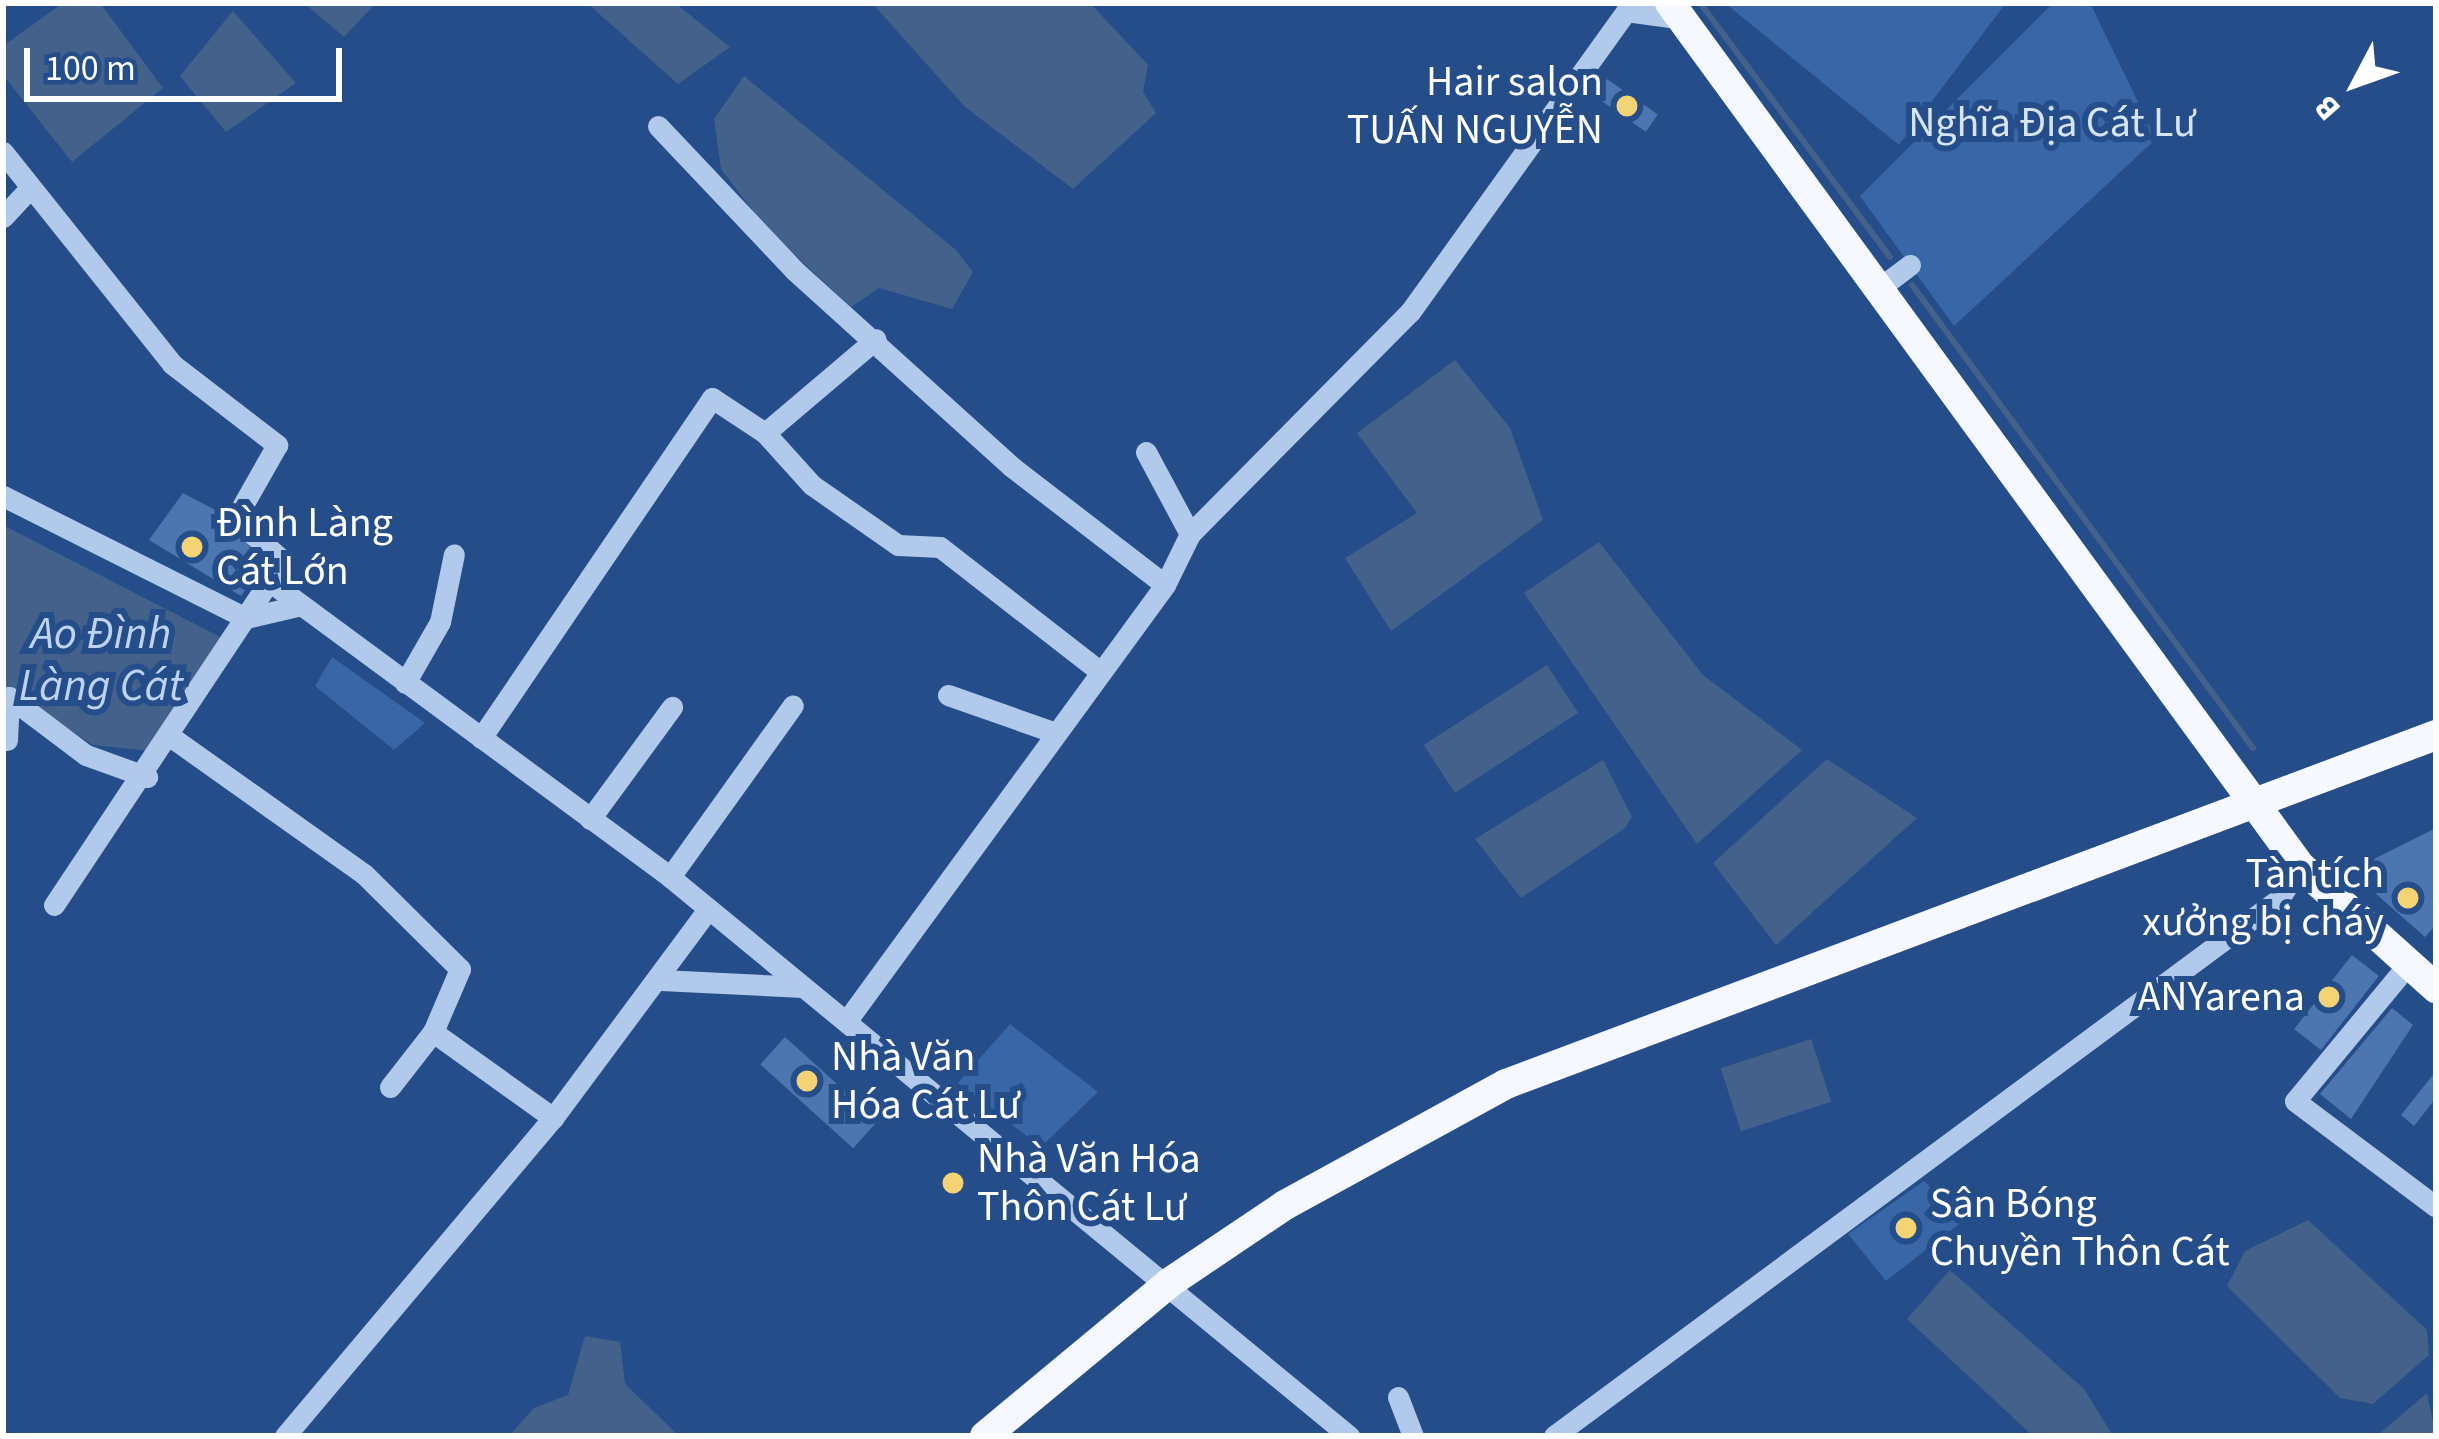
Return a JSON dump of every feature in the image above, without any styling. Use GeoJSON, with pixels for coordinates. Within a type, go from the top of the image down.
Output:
{"type":"FeatureCollection","features":[{"type":"Feature","properties":{"kind":"main road"},"geometry":{"type":"LineString","coordinates":[[1673,10],[1882,286],[2253,802],[2296,877],[2329,888],[2436,988]]}},
{"type":"Feature","properties":{"kind":"main road"},"geometry":{"type":"LineString","coordinates":[[985,1436],[1169,1283],[1286,1204],[1506,1084],[2436,736]]}},
{"type":"Feature","properties":{"kind":"street"},"geometry":{"type":"LineString","coordinates":[[848,1019],[1053,732],[1165,585],[1190,534],[1410,312],[1629,7],[1673,10]]}},
{"type":"Feature","properties":{"kind":"street"},"geometry":{"type":"LineString","coordinates":[[658,126],[1012,466],[1165,585]]}},
{"type":"Feature","properties":{"kind":"street"},"geometry":{"type":"LineString","coordinates":[[3,152],[172,364],[277,445],[235,519],[282,560],[174,739],[55,905]]}},
{"type":"Feature","properties":{"kind":"street"},"geometry":{"type":"LineString","coordinates":[[3,218],[30,188]]}},
{"type":"Feature","properties":{"kind":"street"},"geometry":{"type":"LineString","coordinates":[[1882,286],[1910,265]]}},
{"type":"Feature","properties":{"kind":"street"},"geometry":{"type":"LineString","coordinates":[[765,433],[876,340]]}},
{"type":"Feature","properties":{"kind":"street"},"geometry":{"type":"LineString","coordinates":[[481,738],[712,398],[765,433],[812,484],[898,545],[940,547],[1099,670]]}},
{"type":"Feature","properties":{"kind":"street"},"geometry":{"type":"LineString","coordinates":[[1146,452],[1190,534]]}},
{"type":"Feature","properties":{"kind":"street"},"geometry":{"type":"LineString","coordinates":[[3,496],[246,618],[302,605]]}},
{"type":"Feature","properties":{"kind":"street"},"geometry":{"type":"LineString","coordinates":[[405,683],[440,622],[454,554]]}},
{"type":"Feature","properties":{"kind":"street"},"geometry":{"type":"LineString","coordinates":[[269,581],[670,878],[848,1019],[943,1107],[1169,1283],[1348,1436]]}},
{"type":"Feature","properties":{"kind":"street"},"geometry":{"type":"LineString","coordinates":[[6,694],[86,755],[147,777]]}},
{"type":"Feature","properties":{"kind":"street"},"geometry":{"type":"LineString","coordinates":[[6,694],[16,721],[7,740]]}},
{"type":"Feature","properties":{"kind":"street"},"geometry":{"type":"LineString","coordinates":[[948,695],[1053,732]]}},
{"type":"Feature","properties":{"kind":"street"},"geometry":{"type":"LineString","coordinates":[[670,878],[793,705]]}},
{"type":"Feature","properties":{"kind":"street"},"geometry":{"type":"LineString","coordinates":[[590,819],[672,707]]}},
{"type":"Feature","properties":{"kind":"street"},"geometry":{"type":"LineString","coordinates":[[174,739],[364,874],[460,969],[434,1031],[390,1087]]}},
{"type":"Feature","properties":{"kind":"street"},"geometry":{"type":"LineString","coordinates":[[1554,1436],[2296,877]]}},
{"type":"Feature","properties":{"kind":"street"},"geometry":{"type":"LineString","coordinates":[[285,1436],[553,1118],[662,980],[707,911]]}},
{"type":"Feature","properties":{"kind":"street"},"geometry":{"type":"LineString","coordinates":[[2410,962],[2295,1101],[2436,1207]]}},
{"type":"Feature","properties":{"kind":"street"},"geometry":{"type":"LineString","coordinates":[[662,980],[802,987]]}},
{"type":"Feature","properties":{"kind":"street"},"geometry":{"type":"LineString","coordinates":[[434,1031],[553,1118]]}},
{"type":"Feature","properties":{"kind":"street"},"geometry":{"type":"LineString","coordinates":[[1398,1397],[1413,1436]]}},
{"type":"Feature","properties":{"kind":"green space"},"geometry":{"type":"Polygon","coordinates":[[[1725,3],[2006,3],[1899,145],[1725,3]]]}},
{"type":"Feature","properties":{"kind":"green space","name":"Nghĩa Địa Cát Lư"},"geometry":{"type":"Polygon","coordinates":[[[2053,3],[2090,3],[2156,139],[1954,326],[1860,196],[2053,3]]]}},
{"type":"Feature","properties":{"kind":"green space"},"geometry":{"type":"Polygon","coordinates":[[[332,657],[425,723],[394,750],[315,686],[332,657]]]}},
{"type":"Feature","properties":{"kind":"green space"},"geometry":{"type":"Polygon","coordinates":[[[1010,1024],[1098,1092],[1041,1147],[958,1083],[1010,1024]]]}},
{"type":"Feature","properties":{"kind":"green space","name":"Sân Bóng Chuyền Thôn Cát"},"geometry":{"type":"Polygon","coordinates":[[[1924,1181],[1963,1221],[1886,1281],[1848,1234],[1924,1181]]]}},
{"type":"Feature","properties":{"kind":"water"},"geometry":{"type":"Polygon","coordinates":[[[63,3],[100,3],[163,88],[72,162],[3,75],[3,46],[63,3]]]}},
{"type":"Feature","properties":{"kind":"water"},"geometry":{"type":"Polygon","coordinates":[[[304,3],[376,3],[344,37],[304,3]]]}},
{"type":"Feature","properties":{"kind":"water"},"geometry":{"type":"Polygon","coordinates":[[[587,3],[675,3],[730,47],[678,84],[587,3]]]}},
{"type":"Feature","properties":{"kind":"water"},"geometry":{"type":"Polygon","coordinates":[[[872,3],[1090,3],[1148,65],[1143,92],[1156,113],[1073,189],[965,107],[872,3]]]}},
{"type":"Feature","properties":{"kind":"water"},"geometry":{"type":"Polygon","coordinates":[[[233,11],[296,83],[226,132],[180,76],[233,11]]]}},
{"type":"Feature","properties":{"kind":"water"},"geometry":{"type":"Polygon","coordinates":[[[744,76],[956,250],[973,272],[952,309],[879,288],[851,307],[766,228],[721,169],[714,119],[744,76]]]}},
{"type":"Feature","properties":{"kind":"water"},"geometry":{"type":"Polygon","coordinates":[[[1455,360],[1510,428],[1543,520],[1391,631],[1345,558],[1417,513],[1357,433],[1455,360]]]}},
{"type":"Feature","properties":{"kind":"water","name":"Ao Đình Làng Cát"},"geometry":{"type":"Polygon","coordinates":[[[3,525],[224,639],[150,751],[93,745],[3,688],[3,525]]]}},
{"type":"Feature","properties":{"kind":"water"},"geometry":{"type":"Polygon","coordinates":[[[1599,542],[1703,675],[1802,750],[1697,844],[1524,593],[1599,542]]]}},
{"type":"Feature","properties":{"kind":"water"},"geometry":{"type":"Polygon","coordinates":[[[1547,665],[1578,713],[1455,793],[1424,745],[1547,665]]]}},
{"type":"Feature","properties":{"kind":"water"},"geometry":{"type":"Polygon","coordinates":[[[1827,759],[1917,818],[1776,945],[1713,863],[1827,759]]]}},
{"type":"Feature","properties":{"kind":"water"},"geometry":{"type":"Polygon","coordinates":[[[1603,760],[1632,817],[1625,828],[1521,898],[1475,839],[1603,760]]]}},
{"type":"Feature","properties":{"kind":"water"},"geometry":{"type":"Polygon","coordinates":[[[1811,1039],[1831,1102],[1741,1131],[1721,1068],[1811,1039]]]}},
{"type":"Feature","properties":{"kind":"water"},"geometry":{"type":"Polygon","coordinates":[[[2308,1220],[2427,1330],[2429,1355],[2373,1404],[2340,1398],[2227,1286],[2245,1251],[2308,1220]]]}},
{"type":"Feature","properties":{"kind":"water"},"geometry":{"type":"Polygon","coordinates":[[[1950,1270],[2084,1389],[2113,1436],[2033,1436],[1907,1319],[1950,1270]]]}},
{"type":"Feature","properties":{"kind":"water"},"geometry":{"type":"Polygon","coordinates":[[[585,1336],[620,1342],[625,1384],[679,1436],[509,1436],[534,1408],[568,1395],[585,1336]]]}},
{"type":"Feature","properties":{"kind":"water"},"geometry":{"type":"Polygon","coordinates":[[[2427,1393],[2436,1436],[2377,1436],[2427,1393]]]}},
{"type":"Feature","properties":{"kind":"building","name":"Hair salon TUẤN NGUYỄN"},"geometry":{"type":"Polygon","coordinates":[[[1607,79],[1658,115],[1646,132],[1595,96],[1607,79]]]}},
{"type":"Feature","properties":{"kind":"building"},"geometry":{"type":"Polygon","coordinates":[[[183,493],[221,513],[263,563],[241,596],[149,540],[183,493]]]}},
{"type":"Feature","properties":{"kind":"building","name":"Tàn tích xưởng bị cháy"},"geometry":{"type":"Polygon","coordinates":[[[2436,828],[2436,925],[2425,937],[2350,871],[2436,828]]]}},
{"type":"Feature","properties":{"kind":"building"},"geometry":{"type":"Polygon","coordinates":[[[2352,955],[2379,976],[2321,1050],[2294,1029],[2352,955]]]}},
{"type":"Feature","properties":{"kind":"building"},"geometry":{"type":"Polygon","coordinates":[[[2392,1008],[2413,1025],[2351,1119],[2320,1094],[2392,1008]]]}},
{"type":"Feature","properties":{"kind":"building","name":"Nhà Văn Hóa Cát Lư"},"geometry":{"type":"Polygon","coordinates":[[[785,1037],[878,1121],[853,1148],[760,1064],[785,1037]]]}},
{"type":"Feature","properties":{"kind":"building"},"geometry":{"type":"Polygon","coordinates":[[[2436,1071],[2436,1098],[2414,1126],[2401,1115],[2436,1071]]]}},
{"type":"Feature","properties":{"kind":"waterway"},"geometry":{"type":"LineString","coordinates":[[1700,3],[1890,257]]}},
{"type":"Feature","properties":{"kind":"waterway"},"geometry":{"type":"LineString","coordinates":[[1912,285],[2253,748]]}},
{"type":"Feature","properties":{"kind":"place","name":"Hair salon TUẤN NGUYỄN"},"geometry":{"type":"Point","coordinates":[1627,106]}},
{"type":"Feature","properties":{"kind":"place","name":"Đình Làng Cát Lớn"},"geometry":{"type":"Point","coordinates":[192,547]}},
{"type":"Feature","properties":{"kind":"place","name":"Tàn tích xưởng bị cháy"},"geometry":{"type":"Point","coordinates":[2408,898]}},
{"type":"Feature","properties":{"kind":"place","name":"ANYarena"},"geometry":{"type":"Point","coordinates":[2329,997]}},
{"type":"Feature","properties":{"kind":"place","name":"Nhà Văn Hóa Cát Lư"},"geometry":{"type":"Point","coordinates":[807,1081]}},
{"type":"Feature","properties":{"kind":"place","name":"Nhà Văn Hóa Thôn Cát Lư"},"geometry":{"type":"Point","coordinates":[953,1183]}},
{"type":"Feature","properties":{"kind":"place","name":"Sân Bóng Chuyền Thôn Cát"},"geometry":{"type":"Point","coordinates":[1906,1228]}}]}
